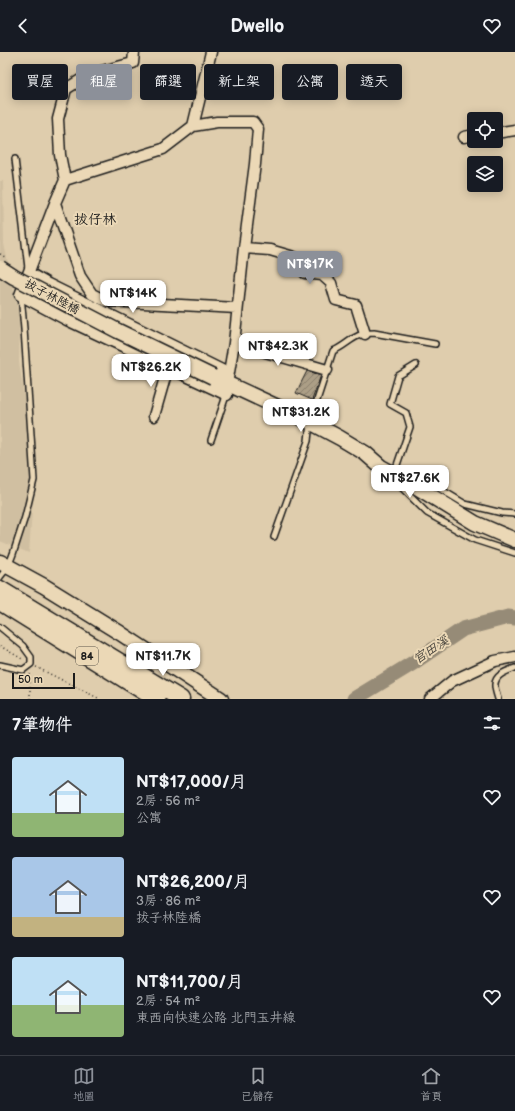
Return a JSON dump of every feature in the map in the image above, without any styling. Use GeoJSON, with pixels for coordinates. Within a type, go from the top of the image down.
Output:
{"type":"FeatureCollection","features":[{"type":"Feature","properties":{"kind":"highway","name":"84"},"geometry":{"type":"LineString","coordinates":[[0,589],[181,699]]}},
{"type":"Feature","properties":{"kind":"highway","name":"84"},"geometry":{"type":"LineString","coordinates":[[0,602],[156,699]]}},
{"type":"Feature","properties":{"kind":"main road","name":"拔子林陸橋"},"geometry":{"type":"LineString","coordinates":[[2,262],[14,277],[118,331],[227,384],[310,422],[365,453],[381,467],[475,523],[515,540]]}},
{"type":"Feature","properties":{"kind":"main road"},"geometry":{"type":"LineString","coordinates":[[3,569],[44,586],[120,633],[221,699]]}},
{"type":"Feature","properties":{"kind":"street"},"geometry":{"type":"LineString","coordinates":[[134,52],[133,63],[90,74],[66,89],[58,119],[60,155],[65,180],[20,294],[67,320],[168,367],[227,384]]}},
{"type":"Feature","properties":{"kind":"street"},"geometry":{"type":"LineString","coordinates":[[194,126],[211,52]]}},
{"type":"Feature","properties":{"kind":"street"},"geometry":{"type":"LineString","coordinates":[[65,180],[163,149],[194,126],[218,122],[253,122],[258,129],[254,172],[234,343],[227,384]]}},
{"type":"Feature","properties":{"kind":"street"},"geometry":{"type":"LineString","coordinates":[[503,132],[515,130]]}},
{"type":"Feature","properties":{"kind":"street"},"geometry":{"type":"LineString","coordinates":[[55,203],[80,276],[92,294],[106,301],[237,308]]}},
{"type":"Feature","properties":{"kind":"street"},"geometry":{"type":"LineString","coordinates":[[244,248],[270,250],[294,257],[305,273],[322,275],[331,283],[336,300],[356,305],[365,334]]}},
{"type":"Feature","properties":{"kind":"street"},"geometry":{"type":"LineString","coordinates":[[29,273],[227,384]]}},
{"type":"Feature","properties":{"kind":"street"},"geometry":{"type":"LineString","coordinates":[[234,343],[327,370]]}},
{"type":"Feature","properties":{"kind":"street"},"geometry":{"type":"LineString","coordinates":[[154,416],[168,367]]}},
{"type":"Feature","properties":{"kind":"street"},"geometry":{"type":"LineString","coordinates":[[430,699],[452,681],[495,661],[515,657]]}},
{"type":"Feature","properties":{"kind":"lane"},"geometry":{"type":"LineString","coordinates":[[15,159],[29,273]]}},
{"type":"Feature","properties":{"kind":"lane"},"geometry":{"type":"LineString","coordinates":[[0,263],[13,271],[20,294],[24,329],[34,480],[24,517],[3,569]]}},
{"type":"Feature","properties":{"kind":"lane"},"geometry":{"type":"LineString","coordinates":[[274,537],[308,441],[310,422],[333,351],[342,347],[358,336],[374,333],[435,344]]}},
{"type":"Feature","properties":{"kind":"lane"},"geometry":{"type":"LineString","coordinates":[[416,365],[398,376],[390,404],[406,413],[410,428],[397,465],[396,476],[422,478],[466,504],[502,513],[515,514]]}},
{"type":"Feature","properties":{"kind":"lane"},"geometry":{"type":"LineString","coordinates":[[211,440],[227,384]]}},
{"type":"Feature","properties":{"kind":"lane"},"geometry":{"type":"LineString","coordinates":[[381,467],[427,513],[475,540],[515,553]]}},
{"type":"Feature","properties":{"kind":"lane"},"geometry":{"type":"LineString","coordinates":[[0,627],[23,646],[31,657],[31,664],[23,670],[0,665]]}},
{"type":"Feature","properties":{"kind":"lane"},"geometry":{"type":"LineString","coordinates":[[498,699],[495,681],[502,674],[515,668]]}},
{"type":"Feature","properties":{"kind":"path"},"geometry":{"type":"LineString","coordinates":[[0,254],[2,262]]}},
{"type":"Feature","properties":{"kind":"path"},"geometry":{"type":"LineString","coordinates":[[0,646],[31,664],[100,699]]}},
{"type":"Feature","properties":{"kind":"path"},"geometry":{"type":"LineString","coordinates":[[30,699],[31,664]]}},
{"type":"Feature","properties":{"kind":"shaded area"},"geometry":{"type":"Polygon","coordinates":[[[0,181],[3,181],[4,244],[20,319],[19,362],[35,468],[29,553],[0,541],[0,181]]]}},
{"type":"Feature","properties":{"kind":"building"},"geometry":{"type":"Polygon","coordinates":[[[307,371],[321,375],[312,400],[296,393],[307,371]]]}},
{"type":"Feature","properties":{"kind":"waterway","name":"官田溪"},"geometry":{"type":"LineString","coordinates":[[354,699],[413,663],[463,629],[508,617],[515,618]]}},
{"type":"Feature","properties":{"kind":"district","name":"拔仔林"},"geometry":{"type":"Point","coordinates":[95,219]}}]}
